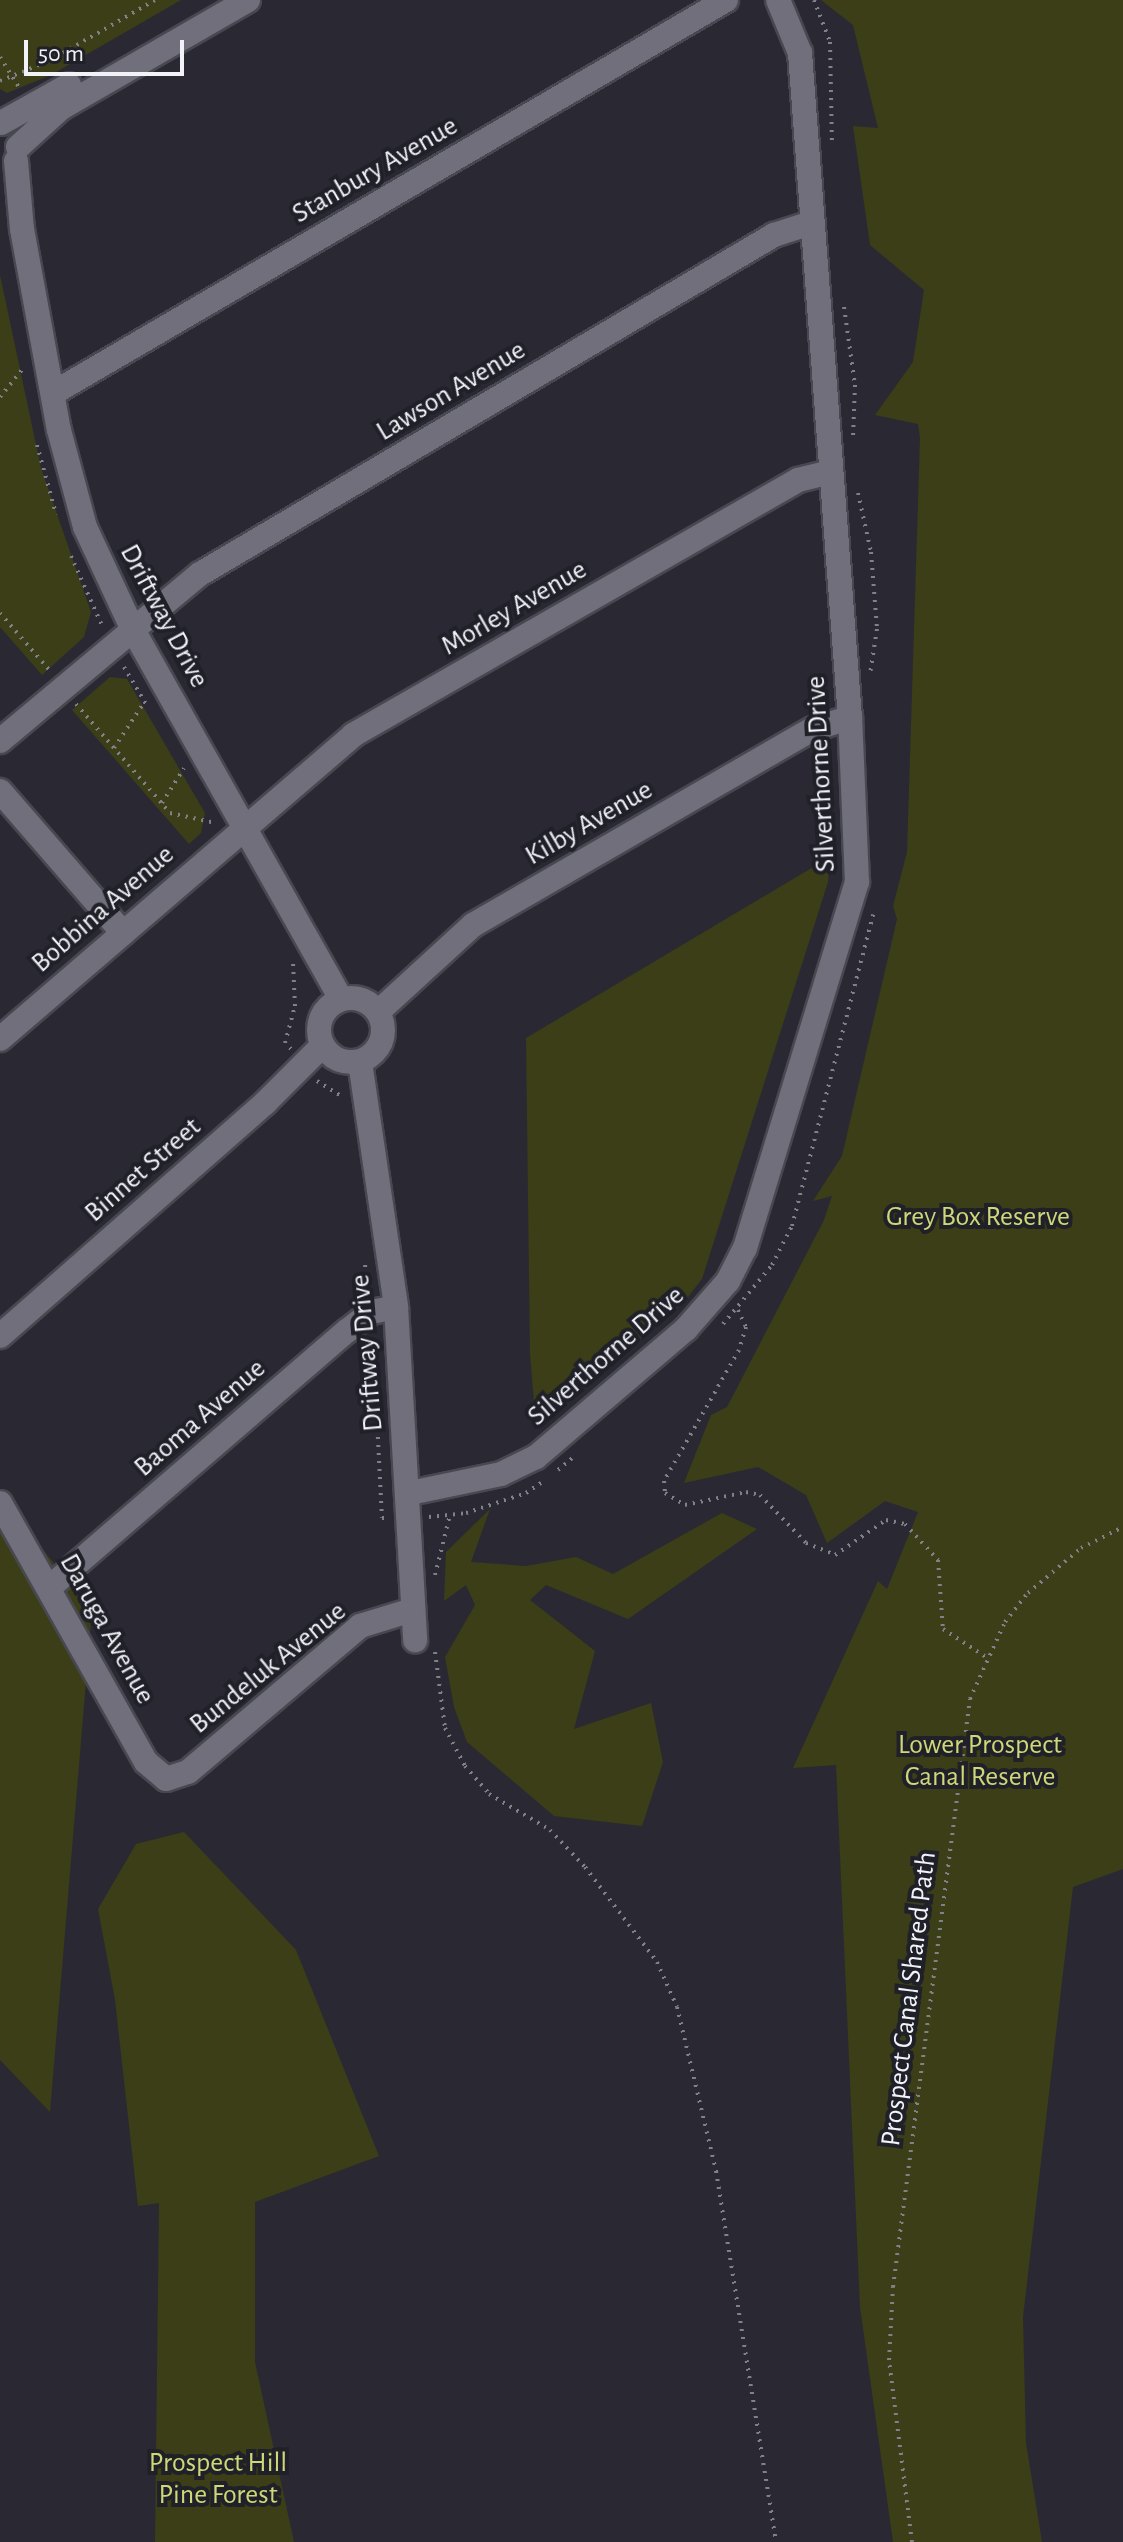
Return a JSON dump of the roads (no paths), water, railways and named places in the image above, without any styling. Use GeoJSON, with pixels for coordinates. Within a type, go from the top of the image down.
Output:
{"type":"FeatureCollection","features":[{"type":"Feature","properties":{"kind":"street"},"geometry":{"type":"LineString","coordinates":[[12,162],[0,123],[217,0]]}},
{"type":"Feature","properties":{"kind":"street"},"geometry":{"type":"LineString","coordinates":[[12,162],[61,108],[248,0]]}},
{"type":"Feature","properties":{"kind":"street","name":"Stanbury Avenue"},"geometry":{"type":"LineString","coordinates":[[55,392],[726,0]]}},
{"type":"Feature","properties":{"kind":"street","name":"Silverthorne Drive"},"geometry":{"type":"LineString","coordinates":[[410,1493],[501,1474],[536,1457],[686,1329],[728,1281],[745,1248],[857,882],[850,718],[810,223],[800,53],[778,0]]}},
{"type":"Feature","properties":{"kind":"street","name":"Driftway Drive"},"geometry":{"type":"LineString","coordinates":[[12,162],[22,229],[55,392],[59,430],[85,527],[132,628],[341,999]]}},
{"type":"Feature","properties":{"kind":"street","name":"Driftway Drive"},"geometry":{"type":"LineString","coordinates":[[0,191],[22,229]]}},
{"type":"Feature","properties":{"kind":"street","name":"Lawson Avenue"},"geometry":{"type":"LineString","coordinates":[[0,741],[200,574],[774,235],[810,223]]}},
{"type":"Feature","properties":{"kind":"street","name":"Morley Avenue"},"geometry":{"type":"LineString","coordinates":[[245,824],[353,735],[798,480],[831,472]]}},
{"type":"Feature","properties":{"kind":"street","name":"Kilby Avenue"},"geometry":{"type":"LineString","coordinates":[[378,1012],[473,925],[813,729],[850,718]]}},
{"type":"Feature","properties":{"kind":"street"},"geometry":{"type":"LineString","coordinates":[[0,791],[123,933]]}},
{"type":"Feature","properties":{"kind":"street","name":"Bobbina Avenue"},"geometry":{"type":"LineString","coordinates":[[0,1039],[245,824]]}},
{"type":"Feature","properties":{"kind":"street"},"geometry":{"type":"LineString","coordinates":[[341,999],[368,1003],[378,1012],[381,1042],[360,1062],[345,1063],[322,1046],[323,1015],[341,999]]}},
{"type":"Feature","properties":{"kind":"street","name":"Binnet Street"},"geometry":{"type":"LineString","coordinates":[[0,1336],[265,1103],[322,1046]]}},
{"type":"Feature","properties":{"kind":"street","name":"Driftway Drive"},"geometry":{"type":"LineString","coordinates":[[360,1062],[396,1307],[410,1493],[412,1610],[424,1641]]}},
{"type":"Feature","properties":{"kind":"street","name":"Baoma Avenue"},"geometry":{"type":"LineString","coordinates":[[50,1587],[347,1331],[371,1312],[396,1307]]}},
{"type":"Feature","properties":{"kind":"street","name":"Daruga Avenue"},"geometry":{"type":"LineString","coordinates":[[0,1503],[146,1762],[166,1779]]}},
{"type":"Feature","properties":{"kind":"street","name":"Bundeluk Avenue"},"geometry":{"type":"LineString","coordinates":[[166,1779],[188,1772],[360,1626],[412,1610]]}},
{"type":"Feature","properties":{"kind":"park label","name":"Grey Box Reserve"},"geometry":{"type":"Point","coordinates":[978,1217]}},
{"type":"Feature","properties":{"kind":"park label","name":"Lower Prospect Canal Reserve"},"geometry":{"type":"Point","coordinates":[980,1761]}},
{"type":"Feature","properties":{"kind":"park label","name":"Prospect Hill Pine Forest"},"geometry":{"type":"Point","coordinates":[218,2479]}}]}
